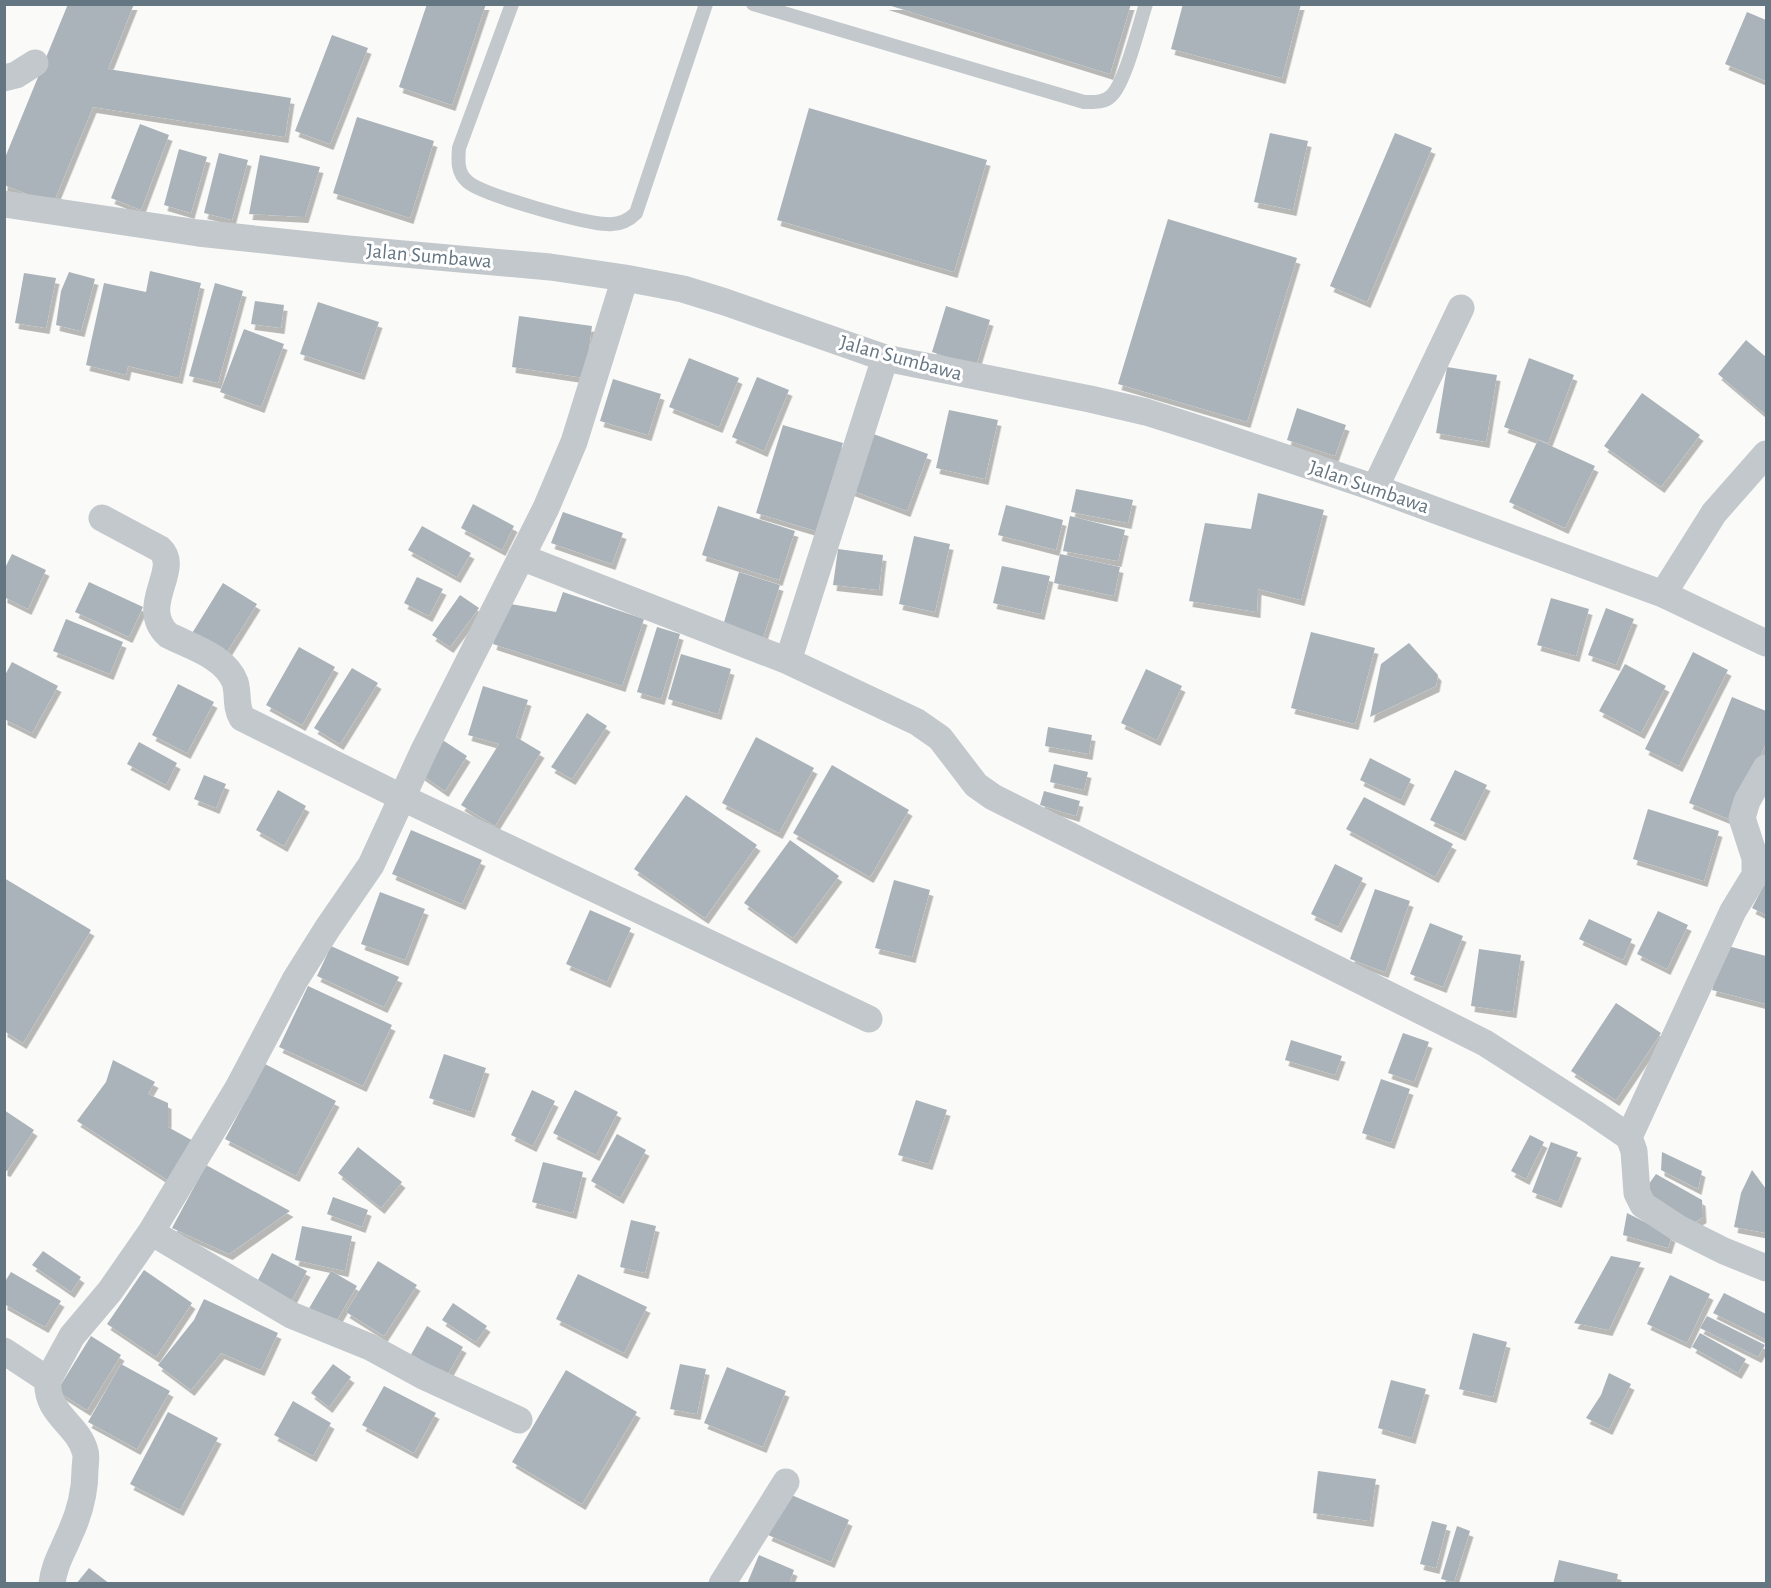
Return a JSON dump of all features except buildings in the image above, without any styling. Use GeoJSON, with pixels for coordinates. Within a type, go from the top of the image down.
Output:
{"type":"FeatureCollection","features":[{"type":"Feature","properties":{"kind":"street"},"geometry":{"type":"LineString","coordinates":[[4,78],[16,75],[35,63]]}},
{"type":"Feature","properties":{"kind":"street","name":"Jalan Sumbawa"},"geometry":{"type":"LineString","coordinates":[[4,204],[198,233],[550,267],[683,289],[885,358],[1146,412],[1375,488],[1662,594],[1767,642]]}},
{"type":"Feature","properties":{"kind":"street"},"geometry":{"type":"LineString","coordinates":[[52,1584],[56,1564],[70,1535],[86,1485],[86,1452],[76,1435],[51,1404],[47,1388],[48,1380],[72,1336],[110,1291],[151,1232],[237,1088],[295,980],[371,865],[424,750],[458,687],[546,508],[574,442],[625,278]]}},
{"type":"Feature","properties":{"kind":"street"},"geometry":{"type":"LineString","coordinates":[[1375,488],[1461,308]]}},
{"type":"Feature","properties":{"kind":"street"},"geometry":{"type":"LineString","coordinates":[[788,661],[885,358]]}},
{"type":"Feature","properties":{"kind":"street"},"geometry":{"type":"LineString","coordinates":[[1662,594],[1714,513],[1767,454]]}},
{"type":"Feature","properties":{"kind":"street"},"geometry":{"type":"LineString","coordinates":[[102,519],[160,549],[165,554],[166,569],[160,586],[156,618],[161,629],[168,635],[219,661],[227,668],[234,681],[237,692],[236,704],[242,718],[403,798],[869,1019]]}},
{"type":"Feature","properties":{"kind":"street"},"geometry":{"type":"LineString","coordinates":[[521,557],[788,661],[924,727],[939,738],[976,784],[993,797],[1485,1043],[1629,1137],[1634,1151],[1637,1193],[1643,1205],[1678,1228],[1724,1251],[1767,1268]]}},
{"type":"Feature","properties":{"kind":"street"},"geometry":{"type":"LineString","coordinates":[[1629,1137],[1732,911],[1755,875],[1755,858],[1742,818],[1747,801],[1767,768]]}},
{"type":"Feature","properties":{"kind":"street"},"geometry":{"type":"LineString","coordinates":[[151,1232],[291,1315],[370,1347],[423,1376],[519,1420]]}},
{"type":"Feature","properties":{"kind":"street"},"geometry":{"type":"LineString","coordinates":[[4,1351],[48,1380]]}},
{"type":"Feature","properties":{"kind":"street"},"geometry":{"type":"LineString","coordinates":[[722,1584],[786,1482]]}},
{"type":"Feature","properties":{"kind":"lane"},"geometry":{"type":"LineString","coordinates":[[512,4],[459,148],[460,172],[467,182],[489,193],[543,210],[608,225],[629,220],[636,213],[706,4]]}},
{"type":"Feature","properties":{"kind":"lane"},"geometry":{"type":"LineString","coordinates":[[753,4],[1084,102],[1098,102],[1110,97],[1120,84],[1146,4]]}}]}
